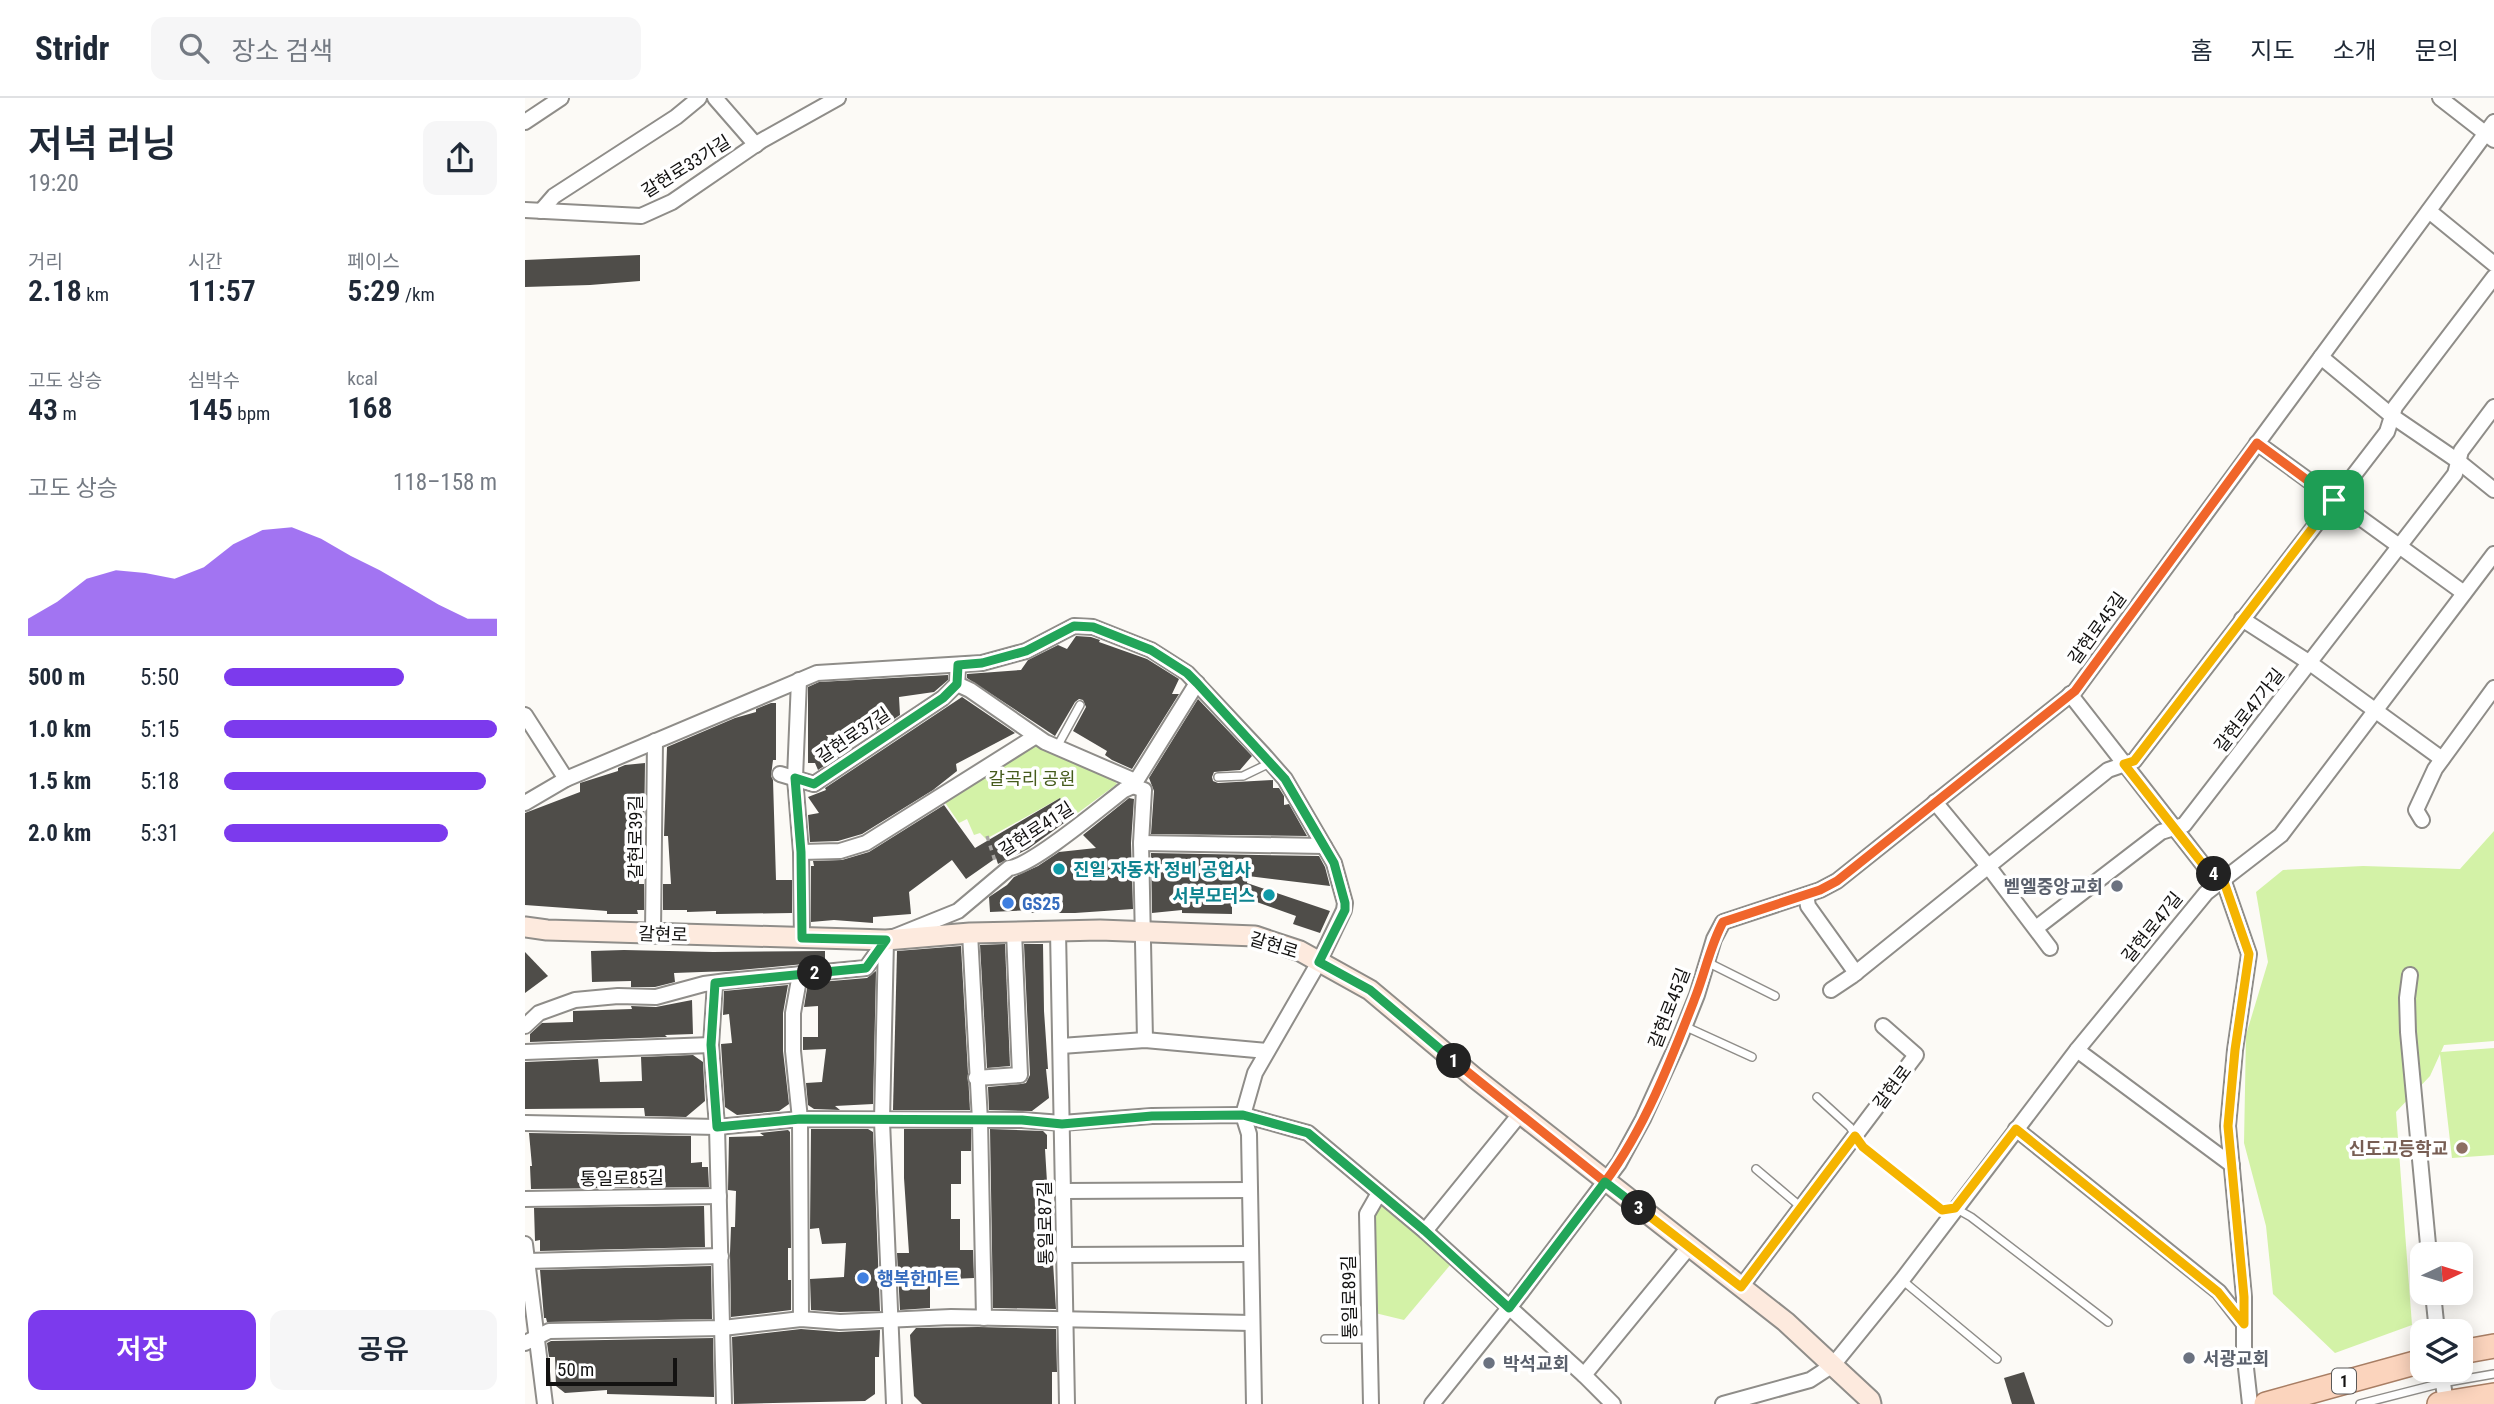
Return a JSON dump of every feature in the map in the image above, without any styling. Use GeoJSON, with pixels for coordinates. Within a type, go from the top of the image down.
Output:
{"type":"FeatureCollection","features":[{"type":"Feature","properties":{"kind":"main road","name":"갈현로"},"geometry":{"type":"LineString","coordinates":[[525,927],[886,940],[969,933],[1058,931],[1255,936],[1320,958],[1370,990],[1605,1182],[1786,1322],[1871,1404]]}},
{"type":"Feature","properties":{"kind":"main road"},"geometry":{"type":"LineString","coordinates":[[2473,1350],[2494,1346]]}},
{"type":"Feature","properties":{"kind":"main road","name":"1"},"geometry":{"type":"LineString","coordinates":[[2266,1404],[2410,1364]]}},
{"type":"Feature","properties":{"kind":"main road"},"geometry":{"type":"LineString","coordinates":[[2442,1390],[2494,1395]]}},
{"type":"Feature","properties":{"kind":"street"},"geometry":{"type":"LineString","coordinates":[[525,122],[561,98]]}},
{"type":"Feature","properties":{"kind":"street"},"geometry":{"type":"LineString","coordinates":[[541,211],[554,196],[676,117],[699,98]]}},
{"type":"Feature","properties":{"kind":"street"},"geometry":{"type":"LineString","coordinates":[[715,98],[756,145]]}},
{"type":"Feature","properties":{"kind":"street","name":"갈현로33가길"},"geometry":{"type":"LineString","coordinates":[[525,211],[642,216],[673,202],[756,145],[838,98]]}},
{"type":"Feature","properties":{"kind":"street"},"geometry":{"type":"LineString","coordinates":[[2440,98],[2491,132]]}},
{"type":"Feature","properties":{"kind":"street","name":"갈현로45길"},"geometry":{"type":"LineString","coordinates":[[1605,1182],[1619,1164],[1643,1119],[1684,1027],[1714,939],[1723,922],[1806,895],[1837,881],[2070,694],[2429,211],[2491,132]]}},
{"type":"Feature","properties":{"kind":"street"},"geometry":{"type":"LineString","coordinates":[[2429,211],[2494,264]]}},
{"type":"Feature","properties":{"kind":"street"},"geometry":{"type":"LineString","coordinates":[[1831,990],[1856,973],[2108,770],[2134,761],[2387,432],[2395,407],[2494,277]]}},
{"type":"Feature","properties":{"kind":"street"},"geometry":{"type":"LineString","coordinates":[[2321,357],[2392,416],[2458,461],[2494,490]]}},
{"type":"Feature","properties":{"kind":"street","name":"갈현로47가길"},"geometry":{"type":"LineString","coordinates":[[2036,929],[2161,832],[2184,825],[2455,474],[2461,452],[2494,407]]}},
{"type":"Feature","properties":{"kind":"street"},"geometry":{"type":"LineString","coordinates":[[2257,443],[2464,593]]}},
{"type":"Feature","properties":{"kind":"street","name":"갈현로47길"},"geometry":{"type":"LineString","coordinates":[[1833,1365],[1902,1280],[2077,1050],[2206,893],[2281,835],[2494,554]]}},
{"type":"Feature","properties":{"kind":"street"},"geometry":{"type":"LineString","coordinates":[[2242,619],[2310,663],[2442,759]]}},
{"type":"Feature","properties":{"kind":"street"},"geometry":{"type":"LineString","coordinates":[[525,803],[566,779],[817,673],[982,663],[1026,651],[1074,626],[1095,628],[1151,650],[1187,673],[1285,779],[1334,863],[1345,903],[1345,910],[1320,958],[1255,1073],[1243,1115],[1249,1134],[1254,1404]]}},
{"type":"Feature","properties":{"kind":"street"},"geometry":{"type":"LineString","coordinates":[[958,665],[957,684],[970,690],[1036,736],[1144,790],[1141,843],[1145,1040]]}},
{"type":"Feature","properties":{"kind":"street","name":"갈현로37길"},"geometry":{"type":"LineString","coordinates":[[799,680],[795,778],[814,784],[943,698],[957,684]]}},
{"type":"Feature","properties":{"kind":"street","name":"갈현로41길"},"geometry":{"type":"LineString","coordinates":[[886,940],[958,911],[1009,868],[1017,867],[1076,828],[1096,810],[1134,784],[1199,685]]}},
{"type":"Feature","properties":{"kind":"street"},"geometry":{"type":"LineString","coordinates":[[2422,820],[2416,810],[2442,759],[2494,688]]}},
{"type":"Feature","properties":{"kind":"street"},"geometry":{"type":"LineString","coordinates":[[2070,694],[2205,867],[2223,879],[2249,954],[2235,1050],[2228,1126],[2250,1404]]}},
{"type":"Feature","properties":{"kind":"street"},"geometry":{"type":"LineString","coordinates":[[525,715],[566,779]]}},
{"type":"Feature","properties":{"kind":"street"},"geometry":{"type":"LineString","coordinates":[[801,852],[840,851],[866,843],[1036,736]]}},
{"type":"Feature","properties":{"kind":"street","name":"갈현로39길"},"geometry":{"type":"LineString","coordinates":[[653,933],[655,741]]}},
{"type":"Feature","properties":{"kind":"street"},"geometry":{"type":"LineString","coordinates":[[780,774],[795,778],[801,852],[802,938]]}},
{"type":"Feature","properties":{"kind":"street"},"geometry":{"type":"LineString","coordinates":[[1935,802],[2050,948]]}},
{"type":"Feature","properties":{"kind":"street"},"geometry":{"type":"LineString","coordinates":[[1141,843],[1324,846]]}},
{"type":"Feature","properties":{"kind":"street"},"geometry":{"type":"LineString","coordinates":[[1806,895],[1808,906],[1856,973]]}},
{"type":"Feature","properties":{"kind":"street"},"geometry":{"type":"LineString","coordinates":[[1058,931],[1062,1124]]}},
{"type":"Feature","properties":{"kind":"street"},"geometry":{"type":"LineString","coordinates":[[976,1078],[1020,1074],[1013,932]]}},
{"type":"Feature","properties":{"kind":"street"},"geometry":{"type":"LineString","coordinates":[[969,933],[980,1121],[984,1318]]}},
{"type":"Feature","properties":{"kind":"street"},"geometry":{"type":"LineString","coordinates":[[525,1026],[539,1013],[575,1000],[618,996],[656,997],[715,983],[866,968],[886,940]]}},
{"type":"Feature","properties":{"kind":"street"},"geometry":{"type":"LineString","coordinates":[[886,940],[882,1121],[894,1404]]}},
{"type":"Feature","properties":{"kind":"street"},"geometry":{"type":"LineString","coordinates":[[800,974],[793,1026],[793,1051],[800,1119],[801,1319]]}},
{"type":"Feature","properties":{"kind":"street"},"geometry":{"type":"LineString","coordinates":[[2410,975],[2407,998],[2408,1032],[2428,1242]]}},
{"type":"Feature","properties":{"kind":"street"},"geometry":{"type":"LineString","coordinates":[[715,983],[711,1045],[717,1127],[724,1404]]}},
{"type":"Feature","properties":{"kind":"street","name":"갈현로"},"geometry":{"type":"LineString","coordinates":[[1741,1287],[1916,1055],[1883,1026]]}},
{"type":"Feature","properties":{"kind":"street"},"geometry":{"type":"LineString","coordinates":[[1061,1045],[1145,1040],[1267,1051]]}},
{"type":"Feature","properties":{"kind":"street"},"geometry":{"type":"LineString","coordinates":[[525,1052],[711,1045]]}},
{"type":"Feature","properties":{"kind":"street"},"geometry":{"type":"LineString","coordinates":[[2077,1050],[2232,1165]]}},
{"type":"Feature","properties":{"kind":"street"},"geometry":{"type":"LineString","coordinates":[[1425,1231],[1520,1114]]}},
{"type":"Feature","properties":{"kind":"street"},"geometry":{"type":"LineString","coordinates":[[525,1123],[717,1127],[800,1119],[1022,1120],[1062,1124],[1152,1116],[1243,1115],[1308,1133],[1425,1231],[1584,1374],[1613,1404]]}},
{"type":"Feature","properties":{"kind":"street","name":"통일로87길"},"geometry":{"type":"LineString","coordinates":[[1062,1124],[1067,1404]]}},
{"type":"Feature","properties":{"kind":"street"},"geometry":{"type":"LineString","coordinates":[[2016,1129],[2218,1292],[2244,1324]]}},
{"type":"Feature","properties":{"kind":"street"},"geometry":{"type":"LineString","coordinates":[[1432,1404],[1605,1182]]}},
{"type":"Feature","properties":{"kind":"street"},"geometry":{"type":"LineString","coordinates":[[1064,1191],[1250,1190]]}},
{"type":"Feature","properties":{"kind":"street","name":"통일로89길"},"geometry":{"type":"LineString","coordinates":[[1371,1404],[1367,1214],[1379,1193]]}},
{"type":"Feature","properties":{"kind":"street","name":"통일로85길"},"geometry":{"type":"LineString","coordinates":[[525,1199],[719,1196]]}},
{"type":"Feature","properties":{"kind":"street"},"geometry":{"type":"LineString","coordinates":[[525,1244],[531,1341],[544,1404]]}},
{"type":"Feature","properties":{"kind":"street"},"geometry":{"type":"LineString","coordinates":[[1584,1374],[1689,1247]]}},
{"type":"Feature","properties":{"kind":"street"},"geometry":{"type":"LineString","coordinates":[[1065,1255],[1251,1254]]}},
{"type":"Feature","properties":{"kind":"street"},"geometry":{"type":"LineString","coordinates":[[527,1261],[721,1256]]}},
{"type":"Feature","properties":{"kind":"street"},"geometry":{"type":"LineString","coordinates":[[531,1341],[549,1331],[723,1328],[801,1319],[840,1322],[984,1318],[1252,1323]]}},
{"type":"Feature","properties":{"kind":"street"},"geometry":{"type":"LineString","coordinates":[[1723,1404],[1810,1380],[1833,1365]]}},
{"type":"Feature","properties":{"kind":"lane"},"geometry":{"type":"LineString","coordinates":[[1057,747],[1080,705]]}},
{"type":"Feature","properties":{"kind":"lane"},"geometry":{"type":"LineString","coordinates":[[1218,777],[1243,776],[1267,758]]}},
{"type":"Feature","properties":{"kind":"lane"},"geometry":{"type":"LineString","coordinates":[[1707,962],[1775,996]]}},
{"type":"Feature","properties":{"kind":"lane"},"geometry":{"type":"LineString","coordinates":[[1684,1027],[1752,1057]]}},
{"type":"Feature","properties":{"kind":"lane"},"geometry":{"type":"LineString","coordinates":[[1817,1097],[1850,1127],[1863,1147],[1942,1210],[1955,1208],[1971,1217],[2108,1322]]}},
{"type":"Feature","properties":{"kind":"lane"},"geometry":{"type":"LineString","coordinates":[[1756,1169],[1802,1207]]}},
{"type":"Feature","properties":{"kind":"lane"},"geometry":{"type":"LineString","coordinates":[[1902,1280],[1997,1359]]}},
{"type":"Feature","properties":{"kind":"lane"},"geometry":{"type":"LineString","coordinates":[[1325,1339],[1369,1339]]}},
{"type":"Feature","properties":{"kind":"lane"},"geometry":{"type":"LineString","coordinates":[[2360,1404],[2442,1390],[2494,1374]]}},
{"type":"Feature","properties":{"kind":"path"},"geometry":{"type":"LineString","coordinates":[[987,836],[1000,876]]}},
{"type":"Feature","properties":{"kind":"green space","name":"갈곡리 공원"},"geometry":{"type":"Polygon","coordinates":[[[1036,736],[1104,767],[1117,784],[1075,815],[1060,798],[986,839],[980,833],[974,835],[967,819],[959,823],[944,801],[1036,736]]]}},
{"type":"Feature","properties":{"kind":"green space"},"geometry":{"type":"Polygon","coordinates":[[[2494,831],[2494,1041],[2444,1045],[2441,1052],[2494,1048],[2494,1155],[2452,1158],[2440,1054],[2430,1076],[2396,1112],[2410,1326],[2335,1353],[2273,1294],[2266,1226],[2244,1143],[2246,1035],[2268,962],[2256,892],[2283,870],[2363,866],[2460,869],[2494,831]]]}},
{"type":"Feature","properties":{"kind":"green space"},"geometry":{"type":"Polygon","coordinates":[[[1382,1203],[1451,1264],[1404,1320],[1375,1313],[1373,1217],[1382,1203]]]}},
{"type":"Feature","properties":{"kind":"building"},"geometry":{"type":"Polygon","coordinates":[[[640,255],[640,281],[525,287],[525,260],[640,255]]]}},
{"type":"Feature","properties":{"kind":"building"},"geometry":{"type":"Polygon","coordinates":[[[1076,636],[1091,637],[1147,659],[1179,679],[1172,694],[1179,694],[1132,769],[1112,760],[1105,755],[1107,751],[1073,731],[1086,707],[1083,700],[1075,702],[1055,736],[967,678],[967,674],[1021,670],[1028,660],[1058,645],[1067,649],[1076,636]]]}},
{"type":"Feature","properties":{"kind":"building"},"geometry":{"type":"Polygon","coordinates":[[[948,675],[948,680],[934,692],[899,697],[900,715],[873,733],[826,735],[842,754],[818,770],[815,763],[808,763],[808,687],[819,682],[948,675]]]}},
{"type":"Feature","properties":{"kind":"building"},"geometry":{"type":"Polygon","coordinates":[[[962,697],[1015,733],[956,764],[957,771],[933,790],[862,834],[838,841],[810,842],[808,815],[819,813],[808,797],[826,790],[825,788],[962,697]]]}},
{"type":"Feature","properties":{"kind":"building"},"geometry":{"type":"Polygon","coordinates":[[[1198,699],[1252,756],[1240,770],[1214,772],[1213,781],[1273,780],[1273,788],[1279,788],[1284,796],[1284,805],[1289,804],[1307,836],[1151,834],[1154,791],[1149,778],[1198,699]]]}},
{"type":"Feature","properties":{"kind":"building"},"geometry":{"type":"Polygon","coordinates":[[[776,703],[776,760],[773,760],[771,776],[776,880],[792,880],[792,913],[716,914],[716,911],[663,910],[663,884],[671,884],[668,836],[664,836],[667,747],[735,718],[756,712],[756,709],[776,703]]]}},
{"type":"Feature","properties":{"kind":"building"},"geometry":{"type":"Polygon","coordinates":[[[645,763],[644,835],[639,835],[639,884],[644,884],[644,910],[637,910],[638,914],[607,914],[607,911],[525,905],[525,813],[580,792],[580,783],[618,771],[618,768],[625,765],[645,763]]]}},
{"type":"Feature","properties":{"kind":"building"},"geometry":{"type":"Polygon","coordinates":[[[1060,798],[1075,815],[1028,849],[998,864],[996,858],[966,879],[952,860],[909,892],[911,914],[873,917],[873,923],[834,920],[811,922],[813,861],[842,860],[869,852],[944,805],[975,848],[1060,798]]]}},
{"type":"Feature","properties":{"kind":"building"},"geometry":{"type":"Polygon","coordinates":[[[1129,798],[1134,799],[1131,843],[1133,909],[1075,913],[1031,913],[1031,910],[990,912],[989,897],[1014,877],[1059,852],[1096,848],[1083,835],[1129,798]]]}},
{"type":"Feature","properties":{"kind":"building"},"geometry":{"type":"Polygon","coordinates":[[[1151,853],[1319,856],[1330,886],[1248,876],[1247,883],[1330,911],[1320,933],[1293,924],[1296,916],[1232,893],[1232,914],[1182,913],[1182,910],[1152,913],[1151,853]]]}},
{"type":"Feature","properties":{"kind":"building"},"geometry":{"type":"Polygon","coordinates":[[[1005,944],[1010,1066],[987,1068],[980,945],[1005,944]]]}},
{"type":"Feature","properties":{"kind":"building"},"geometry":{"type":"Polygon","coordinates":[[[1024,944],[1043,944],[1049,1098],[1032,1111],[989,1110],[988,1087],[1026,1083],[1030,1075],[1024,944]]]}},
{"type":"Feature","properties":{"kind":"building"},"geometry":{"type":"Polygon","coordinates":[[[961,946],[970,1110],[893,1110],[897,951],[961,946]]]}},
{"type":"Feature","properties":{"kind":"building"},"geometry":{"type":"Polygon","coordinates":[[[591,951],[825,951],[825,962],[674,973],[675,982],[655,987],[631,987],[631,981],[592,982],[591,951]]]}},
{"type":"Feature","properties":{"kind":"building"},"geometry":{"type":"Polygon","coordinates":[[[525,952],[548,976],[525,993],[525,952]]]}},
{"type":"Feature","properties":{"kind":"building"},"geometry":{"type":"Polygon","coordinates":[[[876,971],[873,1104],[835,1106],[840,1110],[814,1109],[808,1105],[806,1083],[822,1082],[826,1049],[803,1050],[803,1037],[818,1037],[818,1006],[804,1007],[808,983],[867,978],[876,971]]]}},
{"type":"Feature","properties":{"kind":"building"},"geometry":{"type":"Polygon","coordinates":[[[788,985],[783,1013],[783,1051],[789,1104],[779,1111],[737,1115],[725,1107],[721,1044],[732,1043],[729,1014],[723,1015],[724,991],[788,985]]]}},
{"type":"Feature","properties":{"kind":"building"},"geometry":{"type":"Polygon","coordinates":[[[692,1000],[693,1034],[530,1042],[530,1034],[542,1023],[573,1022],[573,1011],[632,1009],[631,1006],[656,1007],[692,1000]]]}},
{"type":"Feature","properties":{"kind":"building"},"geometry":{"type":"Polygon","coordinates":[[[693,1055],[703,1062],[705,1101],[686,1117],[645,1116],[644,1108],[525,1109],[525,1062],[598,1059],[600,1082],[642,1081],[641,1057],[693,1055]]]}},
{"type":"Feature","properties":{"kind":"building"},"geometry":{"type":"Polygon","coordinates":[[[811,1129],[868,1129],[873,1132],[880,1311],[811,1310],[810,1279],[844,1277],[846,1243],[822,1244],[819,1228],[810,1229],[811,1129]]]}},
{"type":"Feature","properties":{"kind":"building"},"geometry":{"type":"Polygon","coordinates":[[[904,1129],[971,1129],[971,1151],[961,1151],[961,1184],[951,1184],[951,1219],[960,1219],[960,1250],[973,1250],[974,1278],[930,1280],[930,1308],[900,1310],[897,1253],[909,1253],[904,1129]]]}},
{"type":"Feature","properties":{"kind":"building"},"geometry":{"type":"Polygon","coordinates":[[[990,1129],[1043,1131],[1047,1135],[1047,1182],[1040,1182],[1041,1216],[1050,1216],[1056,1309],[993,1308],[990,1129]]]}},
{"type":"Feature","properties":{"kind":"building"},"geometry":{"type":"Polygon","coordinates":[[[788,1130],[791,1248],[788,1248],[788,1280],[791,1280],[791,1310],[731,1317],[731,1227],[735,1227],[736,1191],[728,1190],[729,1137],[764,1136],[760,1133],[788,1130]]]}},
{"type":"Feature","properties":{"kind":"building"},"geometry":{"type":"Polygon","coordinates":[[[529,1133],[691,1136],[691,1163],[702,1162],[702,1167],[708,1167],[709,1187],[531,1189],[529,1133]]]}},
{"type":"Feature","properties":{"kind":"building"},"geometry":{"type":"Polygon","coordinates":[[[704,1206],[705,1247],[540,1251],[540,1240],[535,1241],[534,1208],[704,1206]]]}},
{"type":"Feature","properties":{"kind":"building"},"geometry":{"type":"Polygon","coordinates":[[[711,1266],[712,1319],[547,1322],[544,1318],[540,1270],[711,1266]]]}},
{"type":"Feature","properties":{"kind":"building"},"geometry":{"type":"Polygon","coordinates":[[[916,1328],[1056,1329],[1057,1372],[1052,1372],[1052,1404],[922,1404],[914,1396],[910,1335],[916,1328]]]}},
{"type":"Feature","properties":{"kind":"building"},"geometry":{"type":"Polygon","coordinates":[[[801,1329],[839,1332],[880,1330],[879,1357],[875,1357],[875,1394],[865,1401],[734,1404],[732,1337],[801,1329]]]}},
{"type":"Feature","properties":{"kind":"building"},"geometry":{"type":"Polygon","coordinates":[[[713,1338],[714,1397],[607,1394],[607,1390],[565,1393],[556,1386],[555,1357],[549,1357],[547,1343],[551,1341],[713,1338]]]}},
{"type":"Feature","properties":{"kind":"building"},"geometry":{"type":"Polygon","coordinates":[[[2024,1372],[2035,1404],[2012,1404],[2004,1378],[2024,1372]]]}},
{"type":"Feature","properties":{"kind":"place","name":"진일 자동차 정비 공업사"},"geometry":{"type":"Point","coordinates":[1059,869]}},
{"type":"Feature","properties":{"kind":"place","name":"벧엘중앙교회"},"geometry":{"type":"Point","coordinates":[2117,886]}},
{"type":"Feature","properties":{"kind":"place","name":"서부모터스"},"geometry":{"type":"Point","coordinates":[1269,895]}},
{"type":"Feature","properties":{"kind":"place","name":"GS25"},"geometry":{"type":"Point","coordinates":[1008,903]}},
{"type":"Feature","properties":{"kind":"place","name":"신도고등학교"},"geometry":{"type":"Point","coordinates":[2462,1148]}},
{"type":"Feature","properties":{"kind":"place","name":"행복한마트"},"geometry":{"type":"Point","coordinates":[863,1278]}},
{"type":"Feature","properties":{"kind":"place","name":"서광교회"},"geometry":{"type":"Point","coordinates":[2189,1358]}},
{"type":"Feature","properties":{"kind":"place","name":"박석교회"},"geometry":{"type":"Point","coordinates":[1489,1363]}},
{"type":"Feature","properties":{"kind":"route"},"geometry":{"type":"LineString","coordinates":[[2334,500],[2134,761],[2124,764],[2205,867],[2223,879],[2249,954],[2235,1050],[2228,1126],[2244,1297],[2244,1324],[2218,1292],[2016,1129],[1955,1208],[1942,1210],[1863,1147],[1855,1136],[1741,1287],[1605,1182],[1509,1308],[1425,1231],[1308,1133],[1243,1115],[1152,1116],[1062,1124],[1022,1120],[800,1119],[717,1127],[711,1045],[715,983],[866,968],[886,940],[802,938],[801,852],[795,778],[814,784],[943,698],[957,684],[958,665],[982,663],[1026,651],[1074,626],[1093,627],[1151,650],[1187,673],[1285,779],[1334,863],[1345,903],[1345,910],[1319,962],[1370,990],[1605,1182],[1619,1164],[1653,1098],[1679,1040],[1714,939],[1723,922],[1820,890],[1837,881],[2075,691],[2257,443],[2334,500]]}}]}
